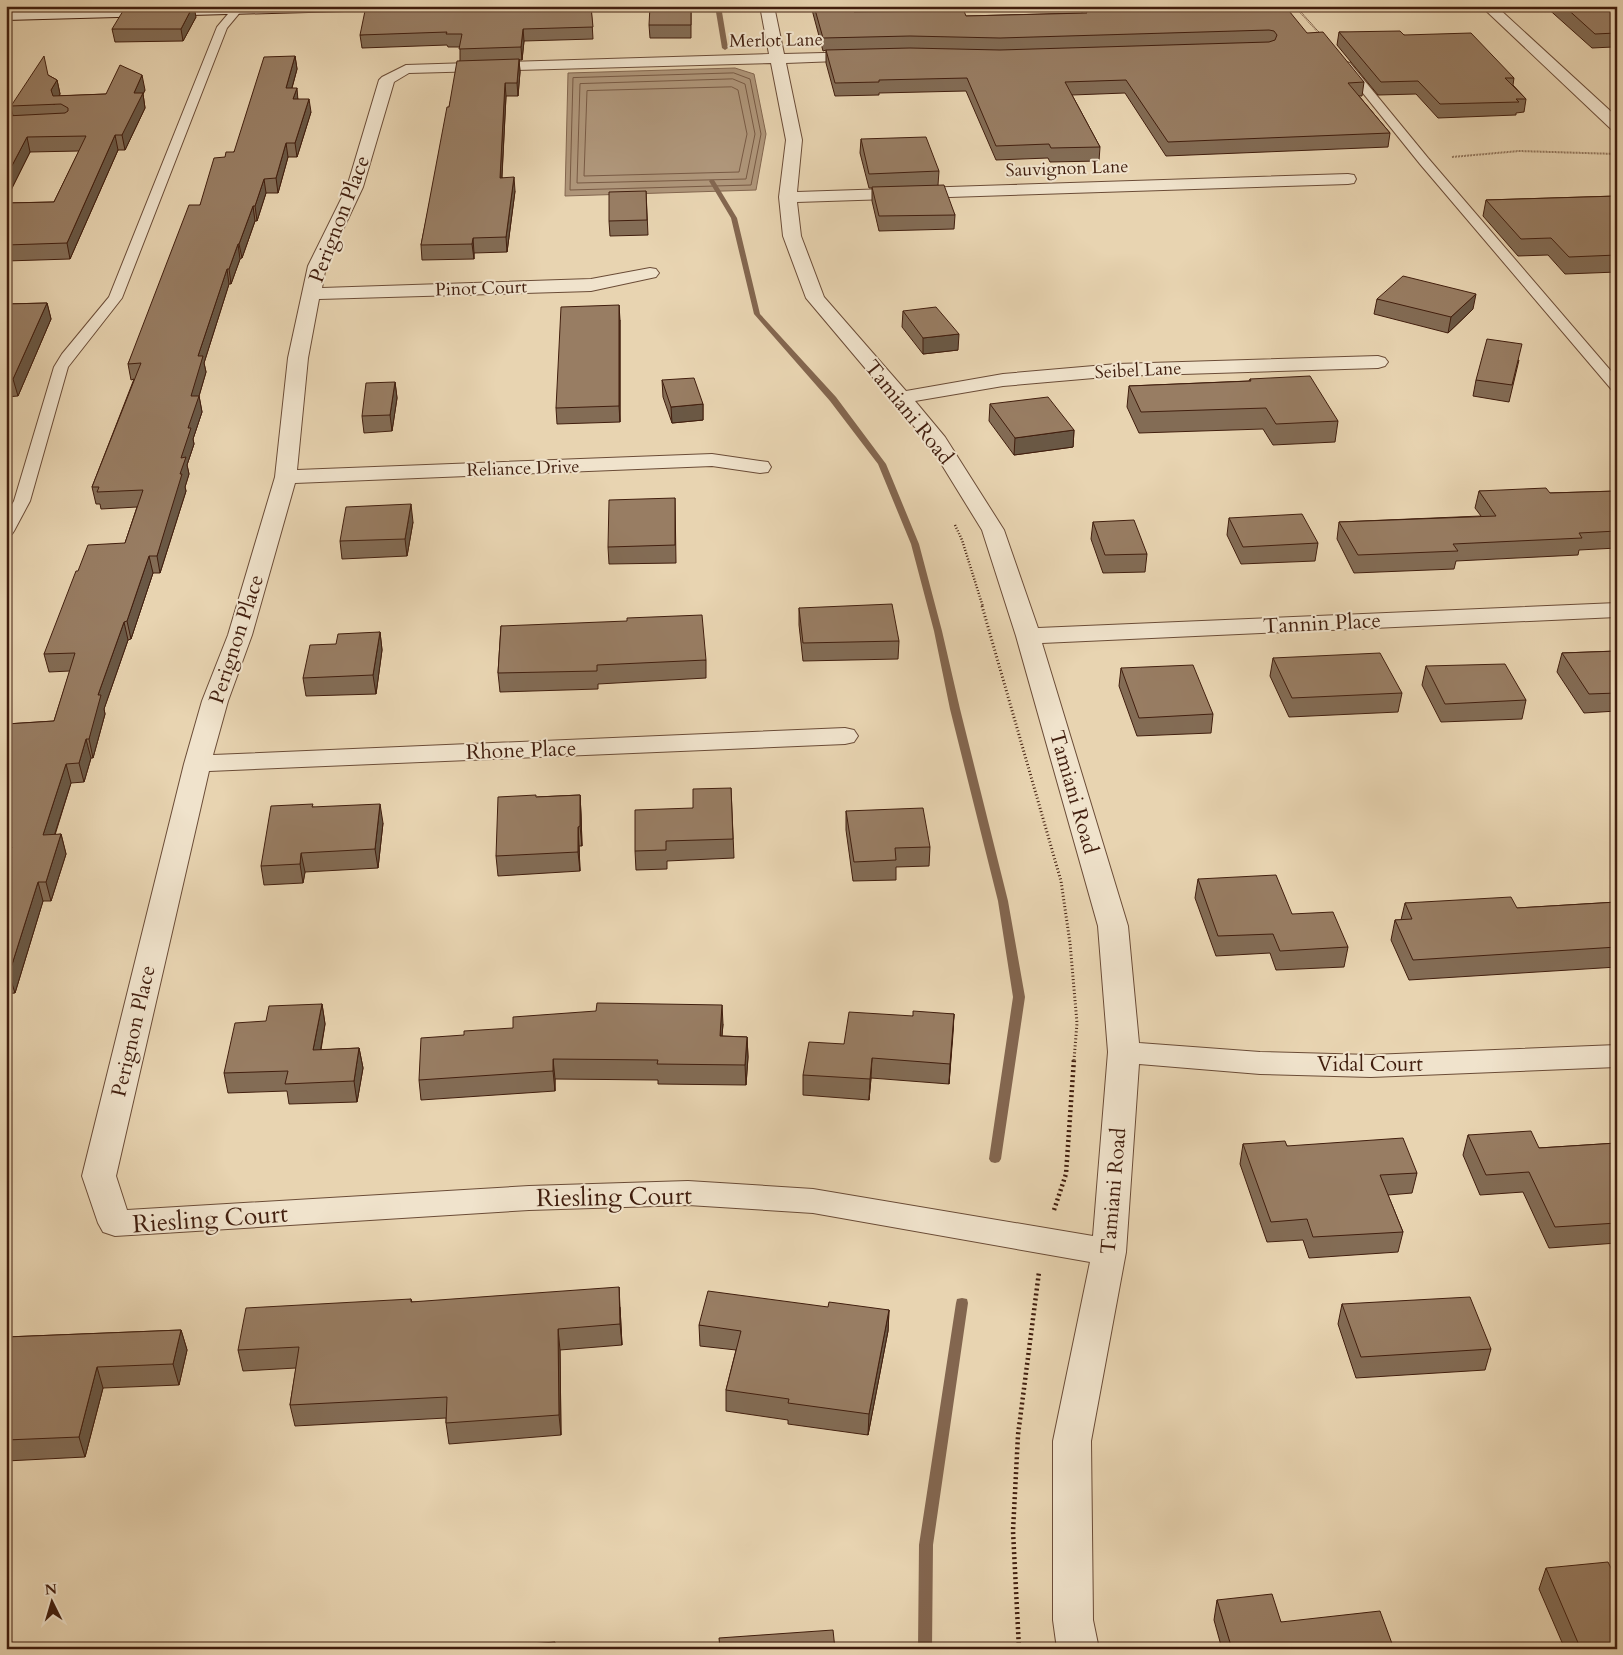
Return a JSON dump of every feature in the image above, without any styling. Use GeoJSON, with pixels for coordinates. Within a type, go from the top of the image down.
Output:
{"type":"FeatureCollection","features":[{"type":"Feature","properties":{"kind":"street"},"geometry":{"type":"LineString","coordinates":[[6,16],[381,6]]}},
{"type":"Feature","properties":{"kind":"street","name":"Tamiani Road"},"geometry":{"type":"LineString","coordinates":[[767,6],[794,140],[788,197],[792,236],[814,298],[938,441],[992,530],[1028,636],[1113,926],[1124,1052],[1109,1252],[1072,1441],[1073,1620],[1078,1649]]}},
{"type":"Feature","properties":{"kind":"street"},"geometry":{"type":"LineString","coordinates":[[1488,6],[1617,126]]}},
{"type":"Feature","properties":{"kind":"street","name":"Merlot Lane"},"geometry":{"type":"LineString","coordinates":[[406,69],[881,56]]}},
{"type":"Feature","properties":{"kind":"street","name":"Perignon Place"},"geometry":{"type":"LineString","coordinates":[[115,1224],[99,1176],[197,764],[215,701],[240,635],[286,477],[298,358],[317,266],[355,188],[387,80],[406,69]]}},
{"type":"Feature","properties":{"kind":"street","name":"Sauvignon Lane"},"geometry":{"type":"LineString","coordinates":[[788,197],[1348,179]]}},
{"type":"Feature","properties":{"kind":"street","name":"Pinot Court"},"geometry":{"type":"LineString","coordinates":[[311,294],[591,285],[650,273]]}},
{"type":"Feature","properties":{"kind":"street","name":"Seibel Lane"},"geometry":{"type":"LineString","coordinates":[[900,398],[1003,380],[1117,370],[1378,362]]}},
{"type":"Feature","properties":{"kind":"street","name":"Reliance Drive"},"geometry":{"type":"LineString","coordinates":[[286,477],[712,460],[760,467]]}},
{"type":"Feature","properties":{"kind":"street","name":"Tannin Place"},"geometry":{"type":"LineString","coordinates":[[1028,636],[1617,610]]}},
{"type":"Feature","properties":{"kind":"street","name":"Rhone Place"},"geometry":{"type":"LineString","coordinates":[[197,764],[845,736]]}},
{"type":"Feature","properties":{"kind":"street","name":"Vidal Court"},"geometry":{"type":"LineString","coordinates":[[1124,1052],[1260,1063],[1371,1066],[1617,1056]]}},
{"type":"Feature","properties":{"kind":"street","name":"Riesling Court"},"geometry":{"type":"LineString","coordinates":[[115,1224],[529,1198],[688,1193],[813,1201],[1109,1252]]}},
{"type":"Feature","properties":{"kind":"lane"},"geometry":{"type":"LineString","coordinates":[[6,532],[22,501],[61,367],[114,298],[222,27],[237,10]]}},
{"type":"Feature","properties":{"kind":"lane"},"geometry":{"type":"LineString","coordinates":[[1325,40],[1424,161],[1617,387]]}},
{"type":"Feature","properties":{"kind":"path"},"geometry":{"type":"LineString","coordinates":[[1295,6],[1325,40]]}},
{"type":"Feature","properties":{"kind":"path"},"geometry":{"type":"LineString","coordinates":[[1424,161],[1519,152],[1617,154]]}},
{"type":"Feature","properties":{"kind":"path"},"geometry":{"type":"LineString","coordinates":[[954,524],[962,540],[983,609],[1061,881],[1070,943],[1077,1023],[1066,1174],[1043,1240],[1018,1434],[1013,1531],[1019,1649]]}},
{"type":"Feature","properties":{"kind":"water"},"geometry":{"type":"Polygon","coordinates":[[[735,68],[754,74],[766,134],[756,190],[565,196],[568,73],[735,68]]]}},
{"type":"Feature","properties":{"kind":"building"},"geometry":{"type":"Polygon","coordinates":[[[126,6],[193,6],[181,29],[112,29],[126,6]]]}},
{"type":"Feature","properties":{"kind":"building"},"geometry":{"type":"Polygon","coordinates":[[[366,6],[591,6],[593,27],[523,29],[521,47],[459,49],[462,34],[446,34],[447,32],[360,35],[366,6]]]}},
{"type":"Feature","properties":{"kind":"building"},"geometry":{"type":"Polygon","coordinates":[[[650,6],[691,6],[691,25],[649,25],[650,6]]]}},
{"type":"Feature","properties":{"kind":"building"},"geometry":{"type":"Polygon","coordinates":[[[814,6],[852,6],[854,12],[964,11],[966,16],[1087,13],[1083,6],[1285,6],[1307,33],[1323,32],[1364,82],[1348,83],[1390,133],[1168,142],[1126,80],[1065,82],[1100,147],[1051,148],[1049,144],[996,146],[967,78],[835,83],[826,50],[910,48],[1000,50],[1269,42],[1275,40],[1277,35],[1274,31],[1269,30],[1000,38],[910,36],[823,38],[814,6]]]}},
{"type":"Feature","properties":{"kind":"building"},"geometry":{"type":"Polygon","coordinates":[[[1564,6],[1617,6],[1617,34],[1595,34],[1564,6]]]}},
{"type":"Feature","properties":{"kind":"building"},"geometry":{"type":"Polygon","coordinates":[[[1400,31],[1404,35],[1471,33],[1514,78],[1505,78],[1526,99],[1516,99],[1519,102],[1440,104],[1418,81],[1381,82],[1339,32],[1400,31]]]}},
{"type":"Feature","properties":{"kind":"building"},"geometry":{"type":"Polygon","coordinates":[[[44,56],[48,75],[57,80],[51,90],[53,96],[106,94],[120,65],[142,75],[134,93],[143,93],[122,135],[115,135],[67,243],[6,245],[6,203],[54,202],[86,136],[27,137],[6,177],[6,116],[65,113],[68,111],[68,108],[61,104],[11,106],[44,56]]]}},
{"type":"Feature","properties":{"kind":"building"},"geometry":{"type":"Polygon","coordinates":[[[295,56],[286,88],[297,88],[293,99],[309,99],[295,143],[286,143],[276,178],[264,179],[255,206],[253,206],[229,269],[227,269],[198,356],[203,356],[191,396],[199,396],[188,428],[191,428],[181,458],[186,457],[180,474],[182,474],[157,556],[149,556],[127,621],[124,622],[98,695],[101,695],[89,739],[86,739],[79,763],[66,764],[43,835],[61,834],[46,882],[38,882],[9,974],[6,974],[6,865],[12,847],[6,848],[6,724],[54,721],[75,653],[44,654],[88,545],[125,543],[143,490],[97,492],[99,487],[92,487],[141,363],[128,364],[189,205],[200,205],[214,158],[225,157],[226,152],[234,152],[264,57],[295,56]]]}},
{"type":"Feature","properties":{"kind":"building"},"geometry":{"type":"Polygon","coordinates":[[[519,59],[517,83],[505,83],[500,178],[514,177],[506,237],[473,238],[472,244],[421,245],[457,61],[519,59]]]}},
{"type":"Feature","properties":{"kind":"building"},"geometry":{"type":"Polygon","coordinates":[[[926,137],[939,171],[869,174],[861,139],[926,137]]]}},
{"type":"Feature","properties":{"kind":"building"},"geometry":{"type":"Polygon","coordinates":[[[944,185],[955,215],[879,216],[872,187],[944,185]]]}},
{"type":"Feature","properties":{"kind":"building"},"geometry":{"type":"Polygon","coordinates":[[[646,191],[647,220],[609,221],[609,192],[646,191]]]}},
{"type":"Feature","properties":{"kind":"building"},"geometry":{"type":"Polygon","coordinates":[[[1617,196],[1617,255],[1569,257],[1551,238],[1521,239],[1486,200],[1617,196]]]}},
{"type":"Feature","properties":{"kind":"building"},"geometry":{"type":"Polygon","coordinates":[[[1403,276],[1476,294],[1451,317],[1377,299],[1403,276]]]}},
{"type":"Feature","properties":{"kind":"building"},"geometry":{"type":"Polygon","coordinates":[[[47,303],[13,379],[6,379],[6,304],[47,303]]]}},
{"type":"Feature","properties":{"kind":"building"},"geometry":{"type":"Polygon","coordinates":[[[619,305],[619,406],[556,408],[561,307],[619,305]]]}},
{"type":"Feature","properties":{"kind":"building"},"geometry":{"type":"Polygon","coordinates":[[[936,307],[959,334],[923,338],[903,311],[936,307]]]}},
{"type":"Feature","properties":{"kind":"building"},"geometry":{"type":"Polygon","coordinates":[[[1487,339],[1522,344],[1512,385],[1476,380],[1487,339]]]}},
{"type":"Feature","properties":{"kind":"building"},"geometry":{"type":"Polygon","coordinates":[[[1310,376],[1338,421],[1276,424],[1266,408],[1141,412],[1129,386],[1251,381],[1250,379],[1310,376]]]}},
{"type":"Feature","properties":{"kind":"building"},"geometry":{"type":"Polygon","coordinates":[[[694,378],[703,404],[671,407],[662,380],[694,378]]]}},
{"type":"Feature","properties":{"kind":"building"},"geometry":{"type":"Polygon","coordinates":[[[395,382],[390,415],[362,416],[366,383],[395,382]]]}},
{"type":"Feature","properties":{"kind":"building"},"geometry":{"type":"Polygon","coordinates":[[[1048,397],[1074,430],[1015,438],[990,404],[1048,397]]]}},
{"type":"Feature","properties":{"kind":"building"},"geometry":{"type":"Polygon","coordinates":[[[1546,488],[1550,493],[1617,491],[1617,531],[1579,533],[1582,538],[1453,544],[1458,551],[1358,555],[1339,522],[1496,516],[1479,491],[1546,488]]]}},
{"type":"Feature","properties":{"kind":"building"},"geometry":{"type":"Polygon","coordinates":[[[675,498],[675,545],[608,547],[609,500],[675,498]]]}},
{"type":"Feature","properties":{"kind":"building"},"geometry":{"type":"Polygon","coordinates":[[[411,504],[405,539],[340,541],[346,507],[411,504]]]}},
{"type":"Feature","properties":{"kind":"building"},"geometry":{"type":"Polygon","coordinates":[[[1302,514],[1318,543],[1243,547],[1229,518],[1302,514]]]}},
{"type":"Feature","properties":{"kind":"building"},"geometry":{"type":"Polygon","coordinates":[[[1134,520],[1147,554],[1105,555],[1093,522],[1134,520]]]}},
{"type":"Feature","properties":{"kind":"building"},"geometry":{"type":"Polygon","coordinates":[[[892,604],[899,641],[803,643],[799,608],[892,604]]]}},
{"type":"Feature","properties":{"kind":"building"},"geometry":{"type":"Polygon","coordinates":[[[702,615],[706,660],[597,665],[597,671],[498,673],[501,626],[627,621],[627,618],[702,615]]]}},
{"type":"Feature","properties":{"kind":"building"},"geometry":{"type":"Polygon","coordinates":[[[380,632],[373,675],[303,678],[310,645],[336,644],[338,634],[380,632]]]}},
{"type":"Feature","properties":{"kind":"building"},"geometry":{"type":"Polygon","coordinates":[[[1617,651],[1617,693],[1589,694],[1562,653],[1617,651]]]}},
{"type":"Feature","properties":{"kind":"building"},"geometry":{"type":"Polygon","coordinates":[[[1380,653],[1402,693],[1292,698],[1273,658],[1380,653]]]}},
{"type":"Feature","properties":{"kind":"building"},"geometry":{"type":"Polygon","coordinates":[[[1505,664],[1526,700],[1445,704],[1426,666],[1505,664]]]}},
{"type":"Feature","properties":{"kind":"building"},"geometry":{"type":"Polygon","coordinates":[[[1193,665],[1213,714],[1139,718],[1121,668],[1193,665]]]}},
{"type":"Feature","properties":{"kind":"building"},"geometry":{"type":"Polygon","coordinates":[[[731,788],[733,839],[666,841],[666,850],[635,851],[635,810],[693,808],[693,789],[731,788]]]}},
{"type":"Feature","properties":{"kind":"building"},"geometry":{"type":"Polygon","coordinates":[[[536,795],[536,797],[580,795],[578,852],[496,856],[498,797],[536,795]]]}},
{"type":"Feature","properties":{"kind":"building"},"geometry":{"type":"Polygon","coordinates":[[[313,804],[312,807],[380,804],[375,849],[301,853],[300,864],[261,866],[271,806],[313,804]]]}},
{"type":"Feature","properties":{"kind":"building"},"geometry":{"type":"Polygon","coordinates":[[[923,808],[930,847],[895,848],[896,860],[854,862],[846,811],[923,808]]]}},
{"type":"Feature","properties":{"kind":"building"},"geometry":{"type":"Polygon","coordinates":[[[1276,875],[1292,914],[1333,912],[1348,947],[1280,951],[1273,934],[1218,936],[1198,879],[1276,875]]]}},
{"type":"Feature","properties":{"kind":"building"},"geometry":{"type":"Polygon","coordinates":[[[1511,897],[1517,908],[1617,902],[1617,947],[1413,960],[1395,920],[1412,919],[1405,903],[1511,897]]]}},
{"type":"Feature","properties":{"kind":"building"},"geometry":{"type":"Polygon","coordinates":[[[597,1003],[722,1005],[720,1036],[747,1037],[745,1065],[657,1064],[658,1060],[553,1059],[553,1071],[419,1080],[421,1038],[464,1035],[464,1031],[513,1028],[513,1017],[596,1011],[597,1003]]]}},
{"type":"Feature","properties":{"kind":"building"},"geometry":{"type":"Polygon","coordinates":[[[322,1004],[313,1050],[359,1048],[354,1081],[285,1084],[288,1071],[224,1073],[235,1023],[266,1021],[269,1006],[322,1004]]]}},
{"type":"Feature","properties":{"kind":"building"},"geometry":{"type":"Polygon","coordinates":[[[913,1011],[954,1014],[950,1064],[872,1058],[870,1079],[803,1075],[809,1042],[844,1044],[849,1012],[913,1016],[913,1011]]]}},
{"type":"Feature","properties":{"kind":"building"},"geometry":{"type":"Polygon","coordinates":[[[1531,1131],[1539,1148],[1617,1143],[1617,1223],[1555,1227],[1529,1172],[1486,1175],[1468,1135],[1531,1131]]]}},
{"type":"Feature","properties":{"kind":"building"},"geometry":{"type":"Polygon","coordinates":[[[1403,1138],[1417,1173],[1380,1175],[1403,1232],[1313,1237],[1307,1219],[1271,1222],[1243,1144],[1285,1141],[1287,1146],[1403,1138]]]}},
{"type":"Feature","properties":{"kind":"building"},"geometry":{"type":"Polygon","coordinates":[[[619,1287],[620,1324],[558,1329],[559,1415],[446,1423],[447,1397],[290,1405],[299,1347],[238,1350],[246,1308],[411,1299],[411,1302],[619,1287]]]}},
{"type":"Feature","properties":{"kind":"building"},"geometry":{"type":"Polygon","coordinates":[[[708,1291],[828,1307],[829,1302],[889,1310],[869,1414],[788,1403],[789,1399],[726,1390],[741,1331],[699,1325],[708,1291]]]}},
{"type":"Feature","properties":{"kind":"building"},"geometry":{"type":"Polygon","coordinates":[[[1470,1297],[1491,1349],[1361,1357],[1342,1304],[1470,1297]]]}},
{"type":"Feature","properties":{"kind":"building"},"geometry":{"type":"Polygon","coordinates":[[[181,1330],[173,1364],[97,1367],[79,1437],[6,1440],[6,1337],[181,1330]]]}},
{"type":"Feature","properties":{"kind":"building"},"geometry":{"type":"Polygon","coordinates":[[[1608,1562],[1617,1580],[1617,1649],[1546,1649],[1579,1645],[1546,1568],[1608,1562]]]}},
{"type":"Feature","properties":{"kind":"building"},"geometry":{"type":"Polygon","coordinates":[[[1272,1594],[1281,1622],[1380,1611],[1394,1649],[1232,1649],[1217,1600],[1272,1594]]]}},
{"type":"Feature","properties":{"kind":"building"},"geometry":{"type":"Polygon","coordinates":[[[833,1630],[835,1649],[720,1649],[719,1638],[833,1630]]]}},
{"type":"Feature","properties":{"kind":"building"},"geometry":{"type":"Polygon","coordinates":[[[555,1642],[555,1649],[470,1649],[555,1642]]]}},
{"type":"Feature","properties":{"kind":"waterway"},"geometry":{"type":"LineString","coordinates":[[719,12],[725,48]]}},
{"type":"Feature","properties":{"kind":"waterway"},"geometry":{"type":"LineString","coordinates":[[712,181],[734,218],[757,314],[833,399],[882,464],[915,544],[938,631],[955,709],[1003,901],[1019,997],[995,1159]]}},
{"type":"Feature","properties":{"kind":"waterway"},"geometry":{"type":"LineString","coordinates":[[925,1649],[926,1545],[962,1303]]}}]}
